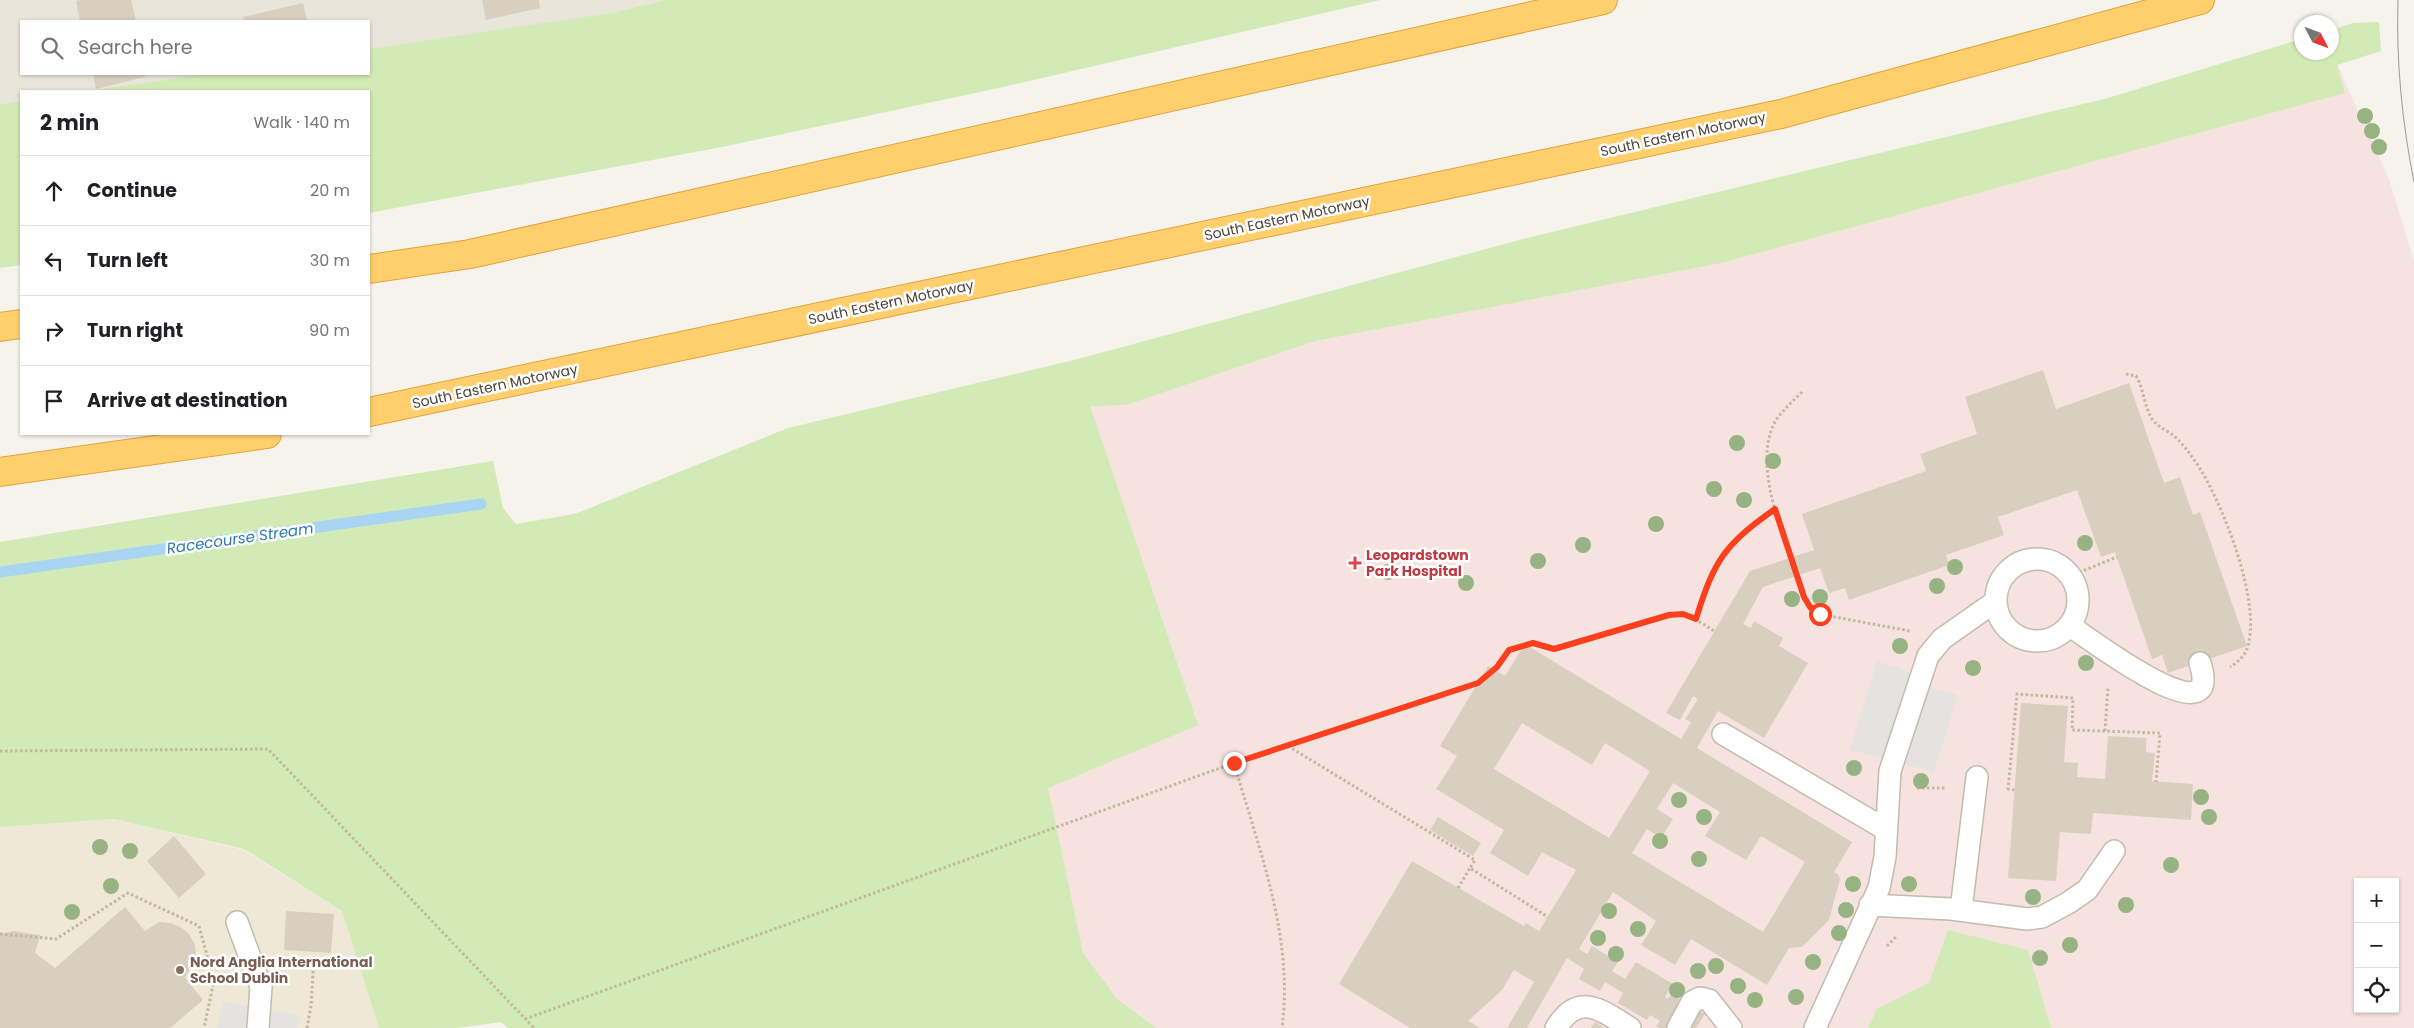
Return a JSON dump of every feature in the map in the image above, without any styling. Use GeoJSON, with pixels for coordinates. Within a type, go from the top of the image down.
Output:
{"type":"FeatureCollection","features":[{"type":"Feature","properties":{"kind":"highway"},"geometry":{"type":"LineString","coordinates":[[370,269],[470,254],[1603,0]]}},
{"type":"Feature","properties":{"kind":"highway","name":"South Eastern Motorway"},"geometry":{"type":"LineString","coordinates":[[370,412],[1781,114],[2200,0]]}},
{"type":"Feature","properties":{"kind":"highway"},"geometry":{"type":"LineString","coordinates":[[0,327],[20,324]]}},
{"type":"Feature","properties":{"kind":"highway"},"geometry":{"type":"LineString","coordinates":[[0,472],[260,435]]}},
{"type":"Feature","properties":{"kind":"lane"},"geometry":{"type":"LineString","coordinates":[[2030,560],[2044,560],[2057,564],[2070,576],[2076,586],[2078,600],[2077,612],[2070,626],[2062,634],[2050,640],[2038,642],[2025,640],[2013,634],[2004,625],[1998,614],[1996,601],[1998,586],[2005,574],[2016,565],[2030,560]]}},
{"type":"Feature","properties":{"kind":"lane"},"geometry":{"type":"LineString","coordinates":[[1815,1028],[1883,872],[1890,771],[1928,656],[1942,639],[1996,601]]}},
{"type":"Feature","properties":{"kind":"lane"},"geometry":{"type":"LineString","coordinates":[[2070,626],[2153,680],[2177,692],[2196,692],[2202,673]]}},
{"type":"Feature","properties":{"kind":"lane"},"geometry":{"type":"LineString","coordinates":[[1723,734],[1885,829]]}},
{"type":"Feature","properties":{"kind":"lane"},"geometry":{"type":"LineString","coordinates":[[1961,910],[1978,777]]}},
{"type":"Feature","properties":{"kind":"lane"},"geometry":{"type":"LineString","coordinates":[[1870,905],[1961,910],[2028,919],[2042,917],[2087,890],[2114,850]]}},
{"type":"Feature","properties":{"kind":"lane"},"geometry":{"type":"LineString","coordinates":[[237,922],[262,987],[258,1028]]}},
{"type":"Feature","properties":{"kind":"lane"},"geometry":{"type":"LineString","coordinates":[[1678,1028],[1692,1002],[1700,998],[1709,1000],[1731,1028]]}},
{"type":"Feature","properties":{"kind":"lane"},"geometry":{"type":"LineString","coordinates":[[1556,1028],[1564,1014],[1577,1008],[1601,1010],[1630,1028]]}},
{"type":"Feature","properties":{"kind":"path"},"geometry":{"type":"LineString","coordinates":[[2126,374],[2136,376],[2150,416],[2156,424],[2185,446],[2197,464],[2220,512],[2239,560],[2248,593],[2251,620],[2246,652],[2232,666],[2202,673]]}},
{"type":"Feature","properties":{"kind":"path"},"geometry":{"type":"LineString","coordinates":[[1802,392],[1776,421],[1769,439],[1766,469],[1769,492],[1804,597],[1810,607],[1828,617],[1867,622],[1942,639]]}},
{"type":"Feature","properties":{"kind":"path"},"geometry":{"type":"LineString","coordinates":[[1696,619],[1706,584],[1720,557],[1737,539],[1775,509]]}},
{"type":"Feature","properties":{"kind":"path"},"geometry":{"type":"LineString","coordinates":[[2070,576],[2117,557]]}},
{"type":"Feature","properties":{"kind":"path"},"geometry":{"type":"LineString","coordinates":[[525,1019],[1234,763],[1478,683],[1497,667],[1509,650],[1533,643],[1554,649],[1669,615],[1683,614],[1696,619],[1714,631]]}},
{"type":"Feature","properties":{"kind":"path"},"geometry":{"type":"LineString","coordinates":[[2105,731],[2111,652]]}},
{"type":"Feature","properties":{"kind":"path"},"geometry":{"type":"LineString","coordinates":[[2008,790],[2017,694],[2073,698],[2072,730],[2160,733],[2156,782]]}},
{"type":"Feature","properties":{"kind":"path"},"geometry":{"type":"LineString","coordinates":[[1287,746],[1475,860],[1458,888]]}},
{"type":"Feature","properties":{"kind":"path"},"geometry":{"type":"LineString","coordinates":[[0,752],[268,749],[534,1028]]}},
{"type":"Feature","properties":{"kind":"path"},"geometry":{"type":"LineString","coordinates":[[1234,763],[1278,920],[1285,972],[1285,1003],[1282,1028]]}},
{"type":"Feature","properties":{"kind":"path"},"geometry":{"type":"LineString","coordinates":[[1470,868],[1548,917]]}},
{"type":"Feature","properties":{"kind":"path"},"geometry":{"type":"LineString","coordinates":[[0,934],[56,939],[128,893],[199,926],[214,981],[204,1028]]}},
{"type":"Feature","properties":{"kind":"path"},"geometry":{"type":"LineString","coordinates":[[307,1028],[311,1006],[314,956]]}},
{"type":"Feature","properties":{"kind":"shaded area"},"geometry":{"type":"Polygon","coordinates":[[[0,0],[666,0],[611,13],[370,52],[370,20],[20,20],[20,75],[224,75],[126,90],[20,90],[20,107],[0,110],[0,0]]]}},
{"type":"Feature","properties":{"kind":"shaded area","name":"Leopardstown Park Hospital"},"geometry":{"type":"Polygon","coordinates":[[[2337,64],[2389,179],[2414,261],[2414,1028],[508,1028],[88,597],[503,529],[938,435],[2337,64]]]}},
{"type":"Feature","properties":{"kind":"shaded area"},"geometry":{"type":"Polygon","coordinates":[[[1877,661],[1902,669],[1933,688],[1958,695],[1934,772],[1850,750],[1877,661]]]}},
{"type":"Feature","properties":{"kind":"shaded area","name":"Nord Anglia International School Dublin"},"geometry":{"type":"Polygon","coordinates":[[[114,819],[244,850],[342,911],[379,1028],[0,1028],[0,827],[114,819]]]}},
{"type":"Feature","properties":{"kind":"shaded area","name":"Nord Anglia International School Dublin"},"geometry":{"type":"Polygon","coordinates":[[[223,1001],[301,1016],[297,1028],[217,1028],[223,1001]]]}},
{"type":"Feature","properties":{"kind":"green space"},"geometry":{"type":"Polygon","coordinates":[[[666,0],[1380,0],[1003,87],[727,146],[370,213],[370,90],[96,90],[199,75],[370,75],[370,49],[611,13],[666,0]]]}},
{"type":"Feature","properties":{"kind":"green space"},"geometry":{"type":"Polygon","coordinates":[[[2379,22],[2381,51],[2337,65],[2345,93],[1721,263],[1315,341],[1126,405],[1090,406],[1198,725],[1048,788],[1083,953],[1117,999],[1156,1028],[508,1028],[501,1022],[457,1028],[379,1028],[342,911],[244,849],[114,819],[0,827],[0,542],[493,461],[503,508],[516,524],[575,514],[788,428],[1074,360],[1523,239],[2108,98],[2294,41],[2294,60],[2339,60],[2339,28],[2353,23],[2379,22]]]}},
{"type":"Feature","properties":{"kind":"green space"},"geometry":{"type":"Polygon","coordinates":[[[20,101],[20,265],[0,268],[0,105],[20,101]]]}},
{"type":"Feature","properties":{"kind":"green space"},"geometry":{"type":"Polygon","coordinates":[[[1948,930],[2028,950],[2051,1028],[1868,1028],[1877,1009],[1929,983],[1948,930]]]}},
{"type":"Feature","properties":{"kind":"building"},"geometry":{"type":"Polygon","coordinates":[[[131,0],[136,20],[80,20],[76,1],[131,0]]]}},
{"type":"Feature","properties":{"kind":"building"},"geometry":{"type":"Polygon","coordinates":[[[482,0],[539,0],[540,8],[486,20],[482,0]]]}},
{"type":"Feature","properties":{"kind":"building"},"geometry":{"type":"Polygon","coordinates":[[[303,3],[307,20],[244,20],[243,17],[303,3]]]}},
{"type":"Feature","properties":{"kind":"building"},"geometry":{"type":"Polygon","coordinates":[[[93,75],[144,75],[145,77],[96,89],[93,75]]]}},
{"type":"Feature","properties":{"kind":"building"},"geometry":{"type":"Polygon","coordinates":[[[2043,370],[2056,409],[2129,383],[2164,483],[2180,477],[2193,515],[2200,512],[2247,646],[2168,673],[2162,655],[2152,659],[2115,552],[2101,557],[2077,490],[1998,517],[2004,535],[1946,555],[1949,565],[1849,600],[1845,588],[1829,593],[1820,568],[1763,587],[1743,624],[1751,628],[1754,621],[1783,638],[1779,646],[1808,663],[1764,738],[1718,711],[1697,748],[1852,842],[1834,872],[1838,874],[1840,879],[1829,920],[1802,947],[1789,948],[1767,985],[1691,939],[1675,965],[1641,945],[1656,921],[1613,892],[1579,949],[1587,954],[1592,946],[1618,962],[1612,971],[1625,979],[1636,962],[1673,984],[1665,997],[1668,999],[1671,994],[1705,1014],[1696,1028],[1659,1028],[1656,1026],[1660,1021],[1650,1015],[1647,1020],[1618,1003],[1623,993],[1605,982],[1600,991],[1579,979],[1584,969],[1567,958],[1527,1028],[1507,1028],[1534,982],[1514,970],[1502,990],[1468,1021],[1480,1028],[1410,1028],[1339,984],[1412,861],[1524,926],[1526,923],[1539,931],[1576,870],[1542,852],[1528,876],[1490,853],[1504,830],[1436,789],[1457,756],[1440,746],[1488,666],[1505,676],[1525,644],[1681,739],[1691,722],[1685,719],[1698,699],[1693,696],[1680,720],[1666,713],[1750,571],[1814,550],[1802,514],[1926,471],[1920,454],[1977,434],[1965,397],[2043,370]],[[1522,723],[1494,769],[1609,838],[1650,771],[1605,743],[1592,765],[1522,723]],[[1673,783],[1657,809],[1673,819],[1661,838],[1647,829],[1632,853],[1763,932],[1805,862],[1761,836],[1746,860],[1705,836],[1720,812],[1673,783]]]}},
{"type":"Feature","properties":{"kind":"building"},"geometry":{"type":"Polygon","coordinates":[[[2021,703],[2068,706],[2064,762],[2078,763],[2077,777],[2105,779],[2108,736],[2146,738],[2146,752],[2155,753],[2152,781],[2193,784],[2191,820],[2093,813],[2091,834],[2060,832],[2056,881],[2008,878],[2021,703]]]}},
{"type":"Feature","properties":{"kind":"building"},"geometry":{"type":"Polygon","coordinates":[[[1438,817],[1481,843],[1473,856],[1430,830],[1438,817]]]}},
{"type":"Feature","properties":{"kind":"building"},"geometry":{"type":"Polygon","coordinates":[[[174,836],[206,874],[179,898],[147,861],[174,836]]]}},
{"type":"Feature","properties":{"kind":"building","name":"Nord Anglia International School Dublin"},"geometry":{"type":"Polygon","coordinates":[[[125,907],[145,931],[159,922],[171,923],[189,934],[195,945],[196,957],[185,978],[203,1000],[170,1028],[0,1028],[0,934],[14,931],[40,935],[35,953],[55,968],[125,907]]]}},
{"type":"Feature","properties":{"kind":"building"},"geometry":{"type":"Polygon","coordinates":[[[286,911],[334,914],[331,953],[284,950],[286,911]]]}},
{"type":"Feature","properties":{"kind":"building"},"geometry":{"type":"Polygon","coordinates":[[[1595,1022],[1604,1028],[1591,1028],[1595,1022]]]}},
{"type":"Feature","properties":{"kind":"waterway","name":"Racecourse Stream"},"geometry":{"type":"LineString","coordinates":[[0,572],[481,504]]}},
{"type":"Feature","properties":{"kind":"tram line"},"geometry":{"type":"LineString","coordinates":[[2398,0],[2398,46],[2401,91],[2406,137],[2414,182]]}},
{"type":"Feature","properties":{"kind":"place","name":"Leopardstown Park Hospital"},"geometry":{"type":"Point","coordinates":[1355,563]}},
{"type":"Feature","properties":{"kind":"place","name":"Nord Anglia International School Dublin"},"geometry":{"type":"Point","coordinates":[180,970]}},
{"type":"Feature","properties":{"kind":"route"},"geometry":{"type":"LineString","coordinates":[[1234,763],[1478,683],[1497,667],[1509,650],[1533,643],[1554,649],[1669,615],[1683,614],[1696,619],[1706,584],[1720,557],[1737,539],[1775,509],[1804,597],[1810,607],[1820,614]]}}]}
